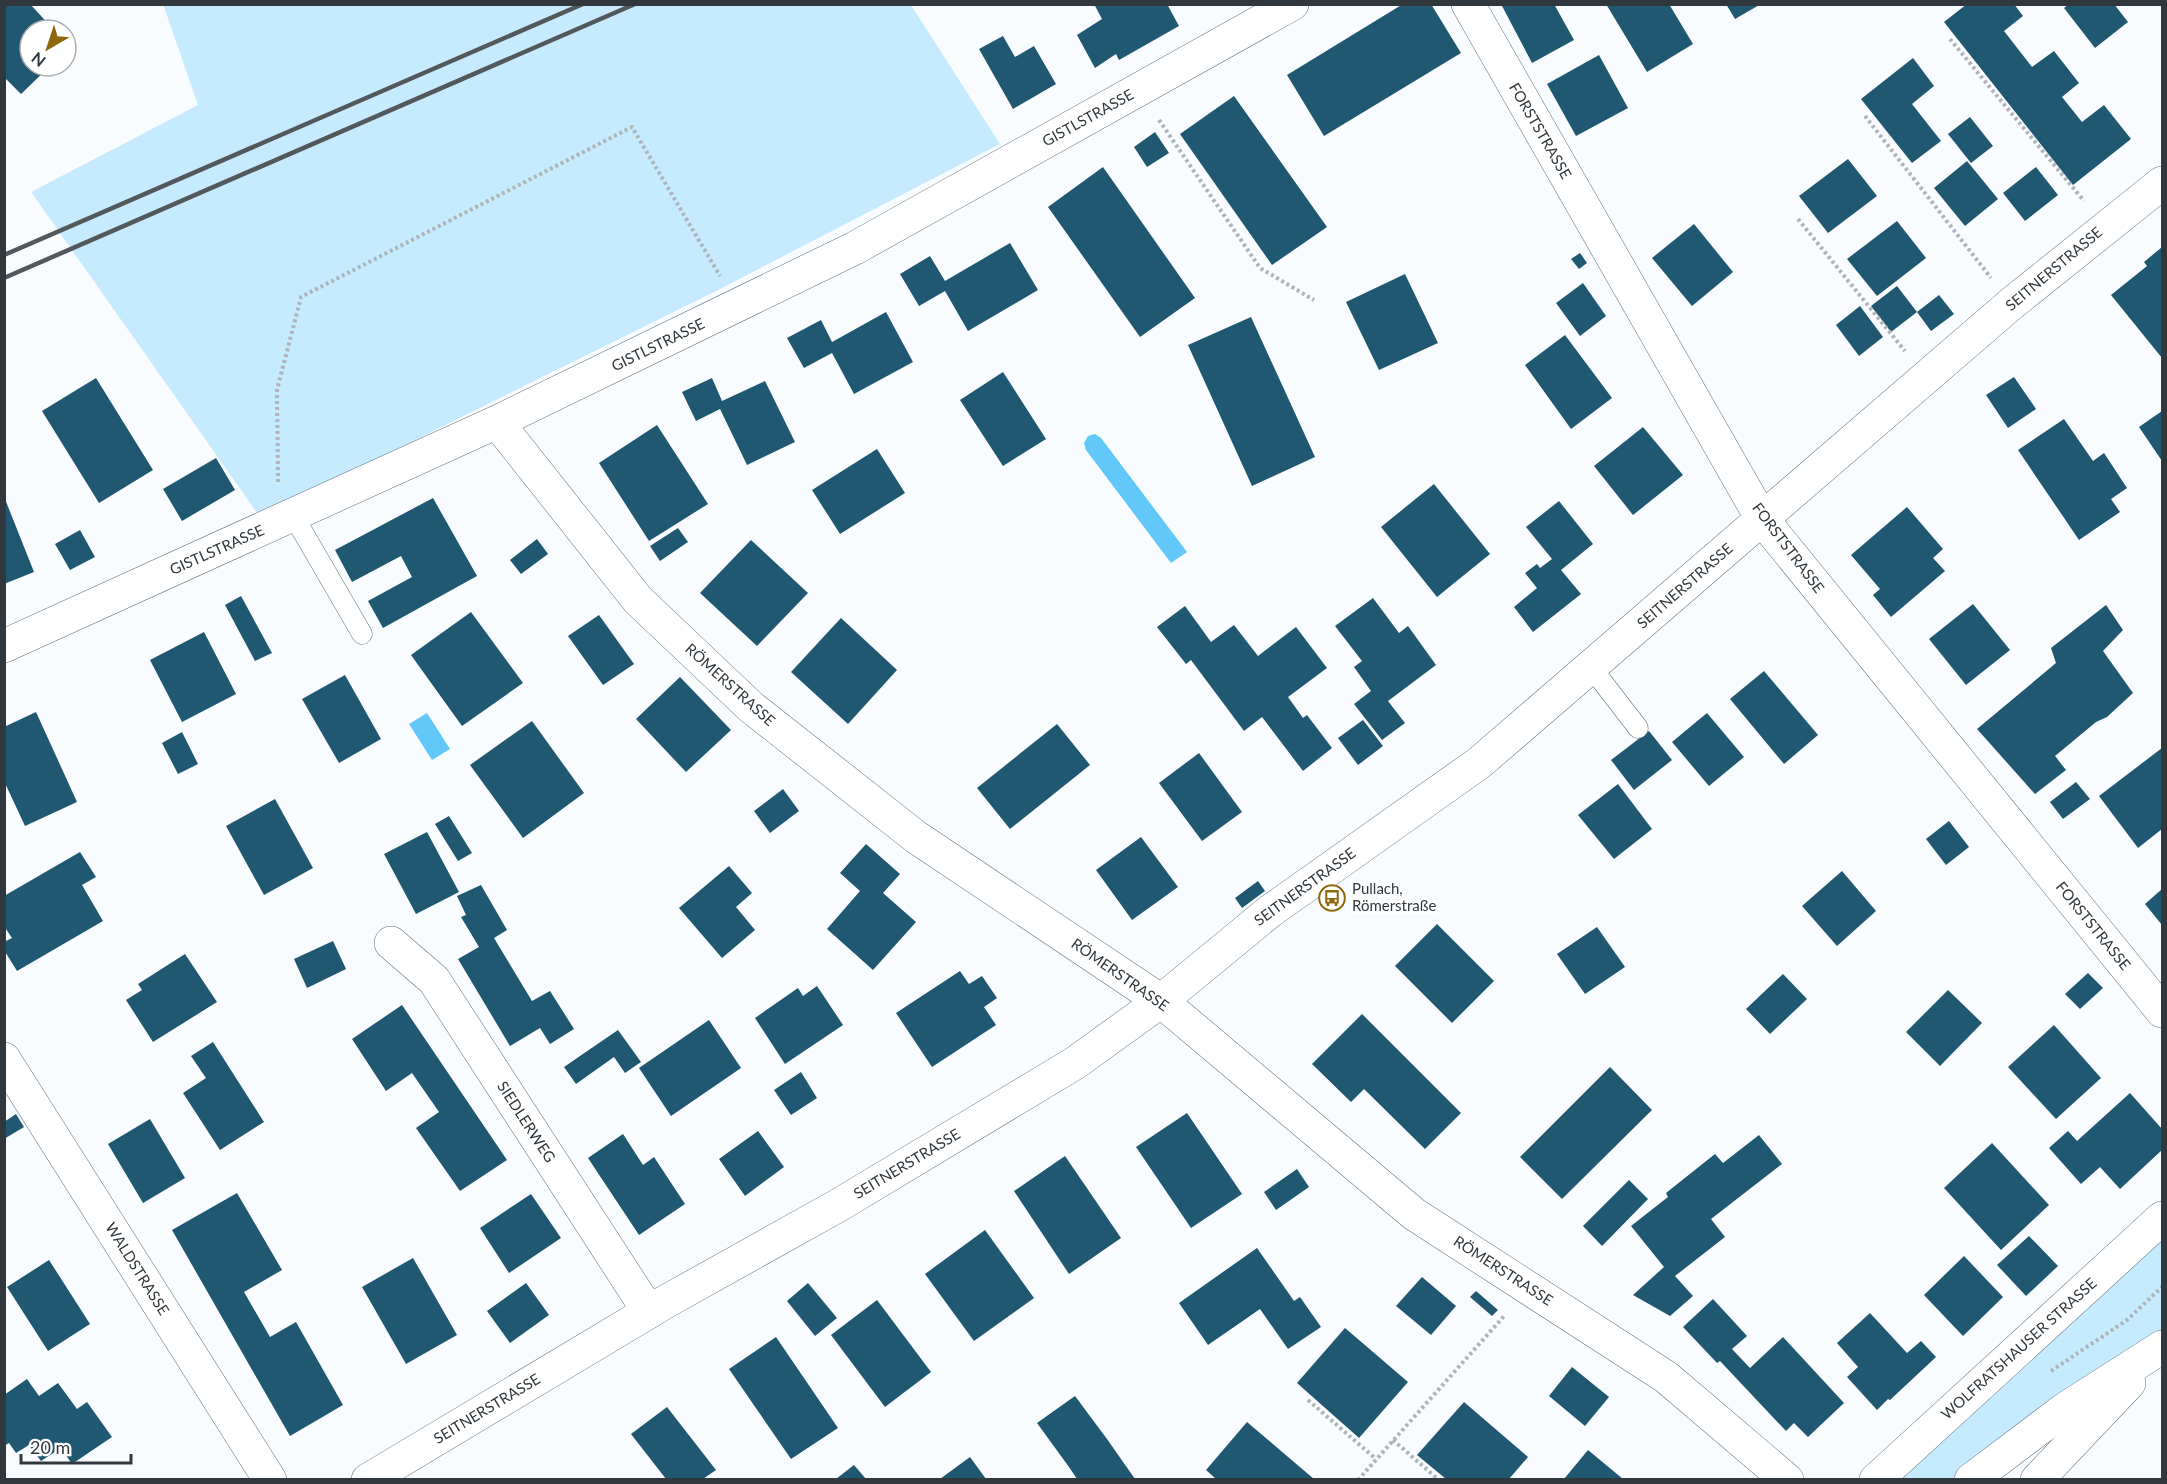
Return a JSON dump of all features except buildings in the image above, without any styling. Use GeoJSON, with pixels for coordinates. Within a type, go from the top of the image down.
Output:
{"type":"FeatureCollection","features":[{"type":"Feature","properties":{"kind":"street","name":"GISTLSTRASSE"},"geometry":{"type":"LineString","coordinates":[[4,646],[497,422],[855,248],[1292,4]]}},
{"type":"Feature","properties":{"kind":"street","name":"FORSTSTRASSE"},"geometry":{"type":"LineString","coordinates":[[1468,4],[1762,519],[2163,1011]]}},
{"type":"Feature","properties":{"kind":"street","name":"SEITNERSTRASSE"},"geometry":{"type":"LineString","coordinates":[[368,1479],[649,1312],[839,1205],[1075,1063],[1161,1001],[1269,912],[1479,763],[2011,304],[2163,183]]}},
{"type":"Feature","properties":{"kind":"street","name":"RÖMERSTRASSE"},"geometry":{"type":"LineString","coordinates":[[497,422],[638,600],[751,707],[916,837],[1161,1001],[1414,1214],[1666,1377],[1787,1479]]}},
{"type":"Feature","properties":{"kind":"street","name":"SIEDLERWEG"},"geometry":{"type":"LineString","coordinates":[[391,943],[434,980],[649,1312]]}},
{"type":"Feature","properties":{"kind":"street","name":"WALDSTRASSE"},"geometry":{"type":"LineString","coordinates":[[4,1059],[270,1479]]}},
{"type":"Feature","properties":{"kind":"street","name":"WOLFRATSHAUSER STRASSE"},"geometry":{"type":"LineString","coordinates":[[1876,1479],[2163,1218]]}},
{"type":"Feature","properties":{"kind":"street"},"geometry":{"type":"LineString","coordinates":[[1971,1479],[2065,1409],[2163,1347]]}},
{"type":"Feature","properties":{"kind":"street"},"geometry":{"type":"LineString","coordinates":[[2037,1479],[2163,1347]]}},
{"type":"Feature","properties":{"kind":"lane"},"geometry":{"type":"LineString","coordinates":[[286,518],[362,634]]}},
{"type":"Feature","properties":{"kind":"lane"},"geometry":{"type":"LineString","coordinates":[[1591,667],[1638,728]]}},
{"type":"Feature","properties":{"kind":"path"},"geometry":{"type":"LineString","coordinates":[[1950,39],[2105,227]]}},
{"type":"Feature","properties":{"kind":"path"},"geometry":{"type":"LineString","coordinates":[[1138,90],[1260,268],[1314,300]]}},
{"type":"Feature","properties":{"kind":"path"},"geometry":{"type":"LineString","coordinates":[[1864,116],[2011,304]]}},
{"type":"Feature","properties":{"kind":"path"},"geometry":{"type":"LineString","coordinates":[[286,518],[277,390],[301,297],[632,127],[738,306]]}},
{"type":"Feature","properties":{"kind":"path"},"geometry":{"type":"LineString","coordinates":[[1798,219],[1926,378]]}},
{"type":"Feature","properties":{"kind":"path"},"geometry":{"type":"LineString","coordinates":[[1358,1479],[1529,1287]]}},
{"type":"Feature","properties":{"kind":"path"},"geometry":{"type":"LineString","coordinates":[[1308,1400],[1376,1459]]}},
{"type":"Feature","properties":{"kind":"path"},"geometry":{"type":"LineString","coordinates":[[1393,1440],[1439,1479]]}},
{"type":"Feature","properties":{"kind":"shaded area"},"geometry":{"type":"Polygon","coordinates":[[[163,4],[911,5],[1000,144],[716,291],[260,517],[31,192],[198,105],[163,4]]]}},
{"type":"Feature","properties":{"kind":"shaded area"},"geometry":{"type":"Polygon","coordinates":[[[2162,1229],[2162,1347],[1971,1479],[1887,1480],[2162,1229]]]}},
{"type":"Feature","properties":{"kind":"water"},"geometry":{"type":"Polygon","coordinates":[[[1095,434],[1101,438],[1187,552],[1171,563],[1086,450],[1084,443],[1088,436],[1095,434]]]}},
{"type":"Feature","properties":{"kind":"water"},"geometry":{"type":"Polygon","coordinates":[[[427,713],[450,749],[432,760],[409,724],[427,713]]]}},
{"type":"Feature","properties":{"kind":"railway"},"geometry":{"type":"LineString","coordinates":[[4,255],[583,4]]}},
{"type":"Feature","properties":{"kind":"railway"},"geometry":{"type":"LineString","coordinates":[[4,278],[635,4]]}},
{"type":"Feature","properties":{"kind":"place","name":"Pullach, Römerstraße"},"geometry":{"type":"Point","coordinates":[1332,898]}}]}
